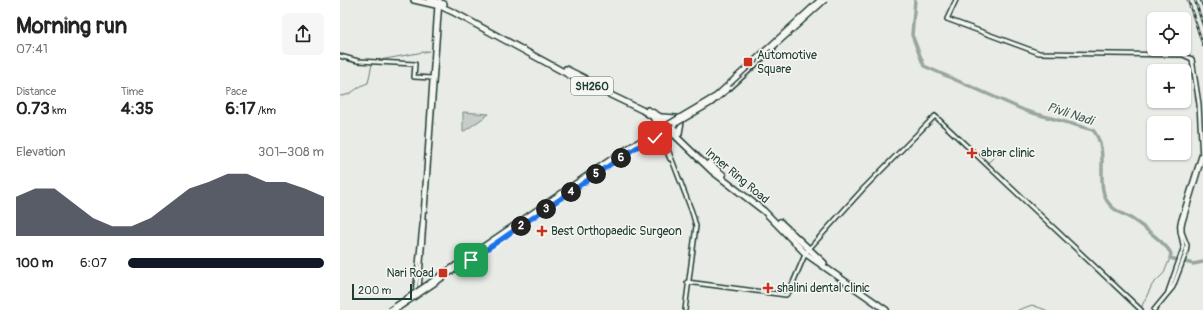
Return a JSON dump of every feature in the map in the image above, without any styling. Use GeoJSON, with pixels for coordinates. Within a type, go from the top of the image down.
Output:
{"type":"FeatureCollection","features":[{"type":"Feature","properties":{"kind":"highway","name":"Inner Ring Road"},"geometry":{"type":"LineString","coordinates":[[414,0],[438,3],[573,77],[651,115],[664,128],[677,134],[711,166],[765,208],[807,252],[890,310]]}},
{"type":"Feature","properties":{"kind":"highway","name":"Inner Ring Road"},"geometry":{"type":"LineString","coordinates":[[430,0],[536,55],[662,117],[664,128]]}},
{"type":"Feature","properties":{"kind":"highway"},"geometry":{"type":"LineString","coordinates":[[651,115],[656,122],[664,128]]}},
{"type":"Feature","properties":{"kind":"highway"},"geometry":{"type":"LineString","coordinates":[[662,117],[678,120],[677,134]]}},
{"type":"Feature","properties":{"kind":"highway","name":"Inner Ring Road"},"geometry":{"type":"LineString","coordinates":[[677,134],[698,158],[712,171],[764,211],[807,252],[886,310]]}},
{"type":"Feature","properties":{"kind":"main road"},"geometry":{"type":"LineString","coordinates":[[389,310],[623,151],[716,96],[819,0]]}},
{"type":"Feature","properties":{"kind":"main road"},"geometry":{"type":"LineString","coordinates":[[396,310],[637,145],[711,103],[826,0]]}},
{"type":"Feature","properties":{"kind":"street"},"geometry":{"type":"LineString","coordinates":[[396,310],[650,139],[664,128],[716,95],[819,0]]}},
{"type":"Feature","properties":{"kind":"street"},"geometry":{"type":"LineString","coordinates":[[389,310],[593,170],[678,120],[719,98],[826,0]]}},
{"type":"Feature","properties":{"kind":"street"},"geometry":{"type":"LineString","coordinates":[[956,0],[947,19],[1039,53],[1189,56],[1194,64],[1199,104],[1202,154],[1182,227],[1187,245],[1169,293],[1153,310]]}},
{"type":"Feature","properties":{"kind":"street"},"geometry":{"type":"LineString","coordinates":[[430,104],[438,3]]}},
{"type":"Feature","properties":{"kind":"street"},"geometry":{"type":"LineString","coordinates":[[415,298],[417,291],[436,36]]}},
{"type":"Feature","properties":{"kind":"street"},"geometry":{"type":"LineString","coordinates":[[340,56],[358,61],[415,64],[414,77],[432,78]]}},
{"type":"Feature","properties":{"kind":"street"},"geometry":{"type":"LineString","coordinates":[[688,283],[786,295],[789,292],[807,252],[935,116],[1140,309]]}},
{"type":"Feature","properties":{"kind":"street"},"geometry":{"type":"LineString","coordinates":[[664,128],[664,141],[694,225],[684,310]]}},
{"type":"Feature","properties":{"kind":"street"},"geometry":{"type":"LineString","coordinates":[[664,128],[664,141]]}},
{"type":"Feature","properties":{"kind":"street"},"geometry":{"type":"LineString","coordinates":[[650,139],[658,138],[664,141]]}},
{"type":"Feature","properties":{"kind":"street"},"geometry":{"type":"LineString","coordinates":[[417,291],[418,296]]}},
{"type":"Feature","properties":{"kind":"shaded area"},"geometry":{"type":"Polygon","coordinates":[[[463,112],[489,114],[463,132],[463,112]]]}},
{"type":"Feature","properties":{"kind":"waterway","name":"Pivli Nadi"},"geometry":{"type":"LineString","coordinates":[[915,0],[912,35],[924,66],[1026,111],[1093,130],[1101,149],[1103,189],[1111,206],[1118,212],[1132,219],[1148,230],[1169,250],[1171,254],[1170,258],[1193,264],[1203,262]]}},
{"type":"Feature","properties":{"kind":"waterway"},"geometry":{"type":"LineString","coordinates":[[380,60],[429,51]]}},
{"type":"Feature","properties":{"kind":"waterway"},"geometry":{"type":"LineString","coordinates":[[340,96],[351,93],[368,83],[372,64]]}},
{"type":"Feature","properties":{"kind":"waterway"},"geometry":{"type":"LineString","coordinates":[[987,164],[998,153]]}},
{"type":"Feature","properties":{"kind":"waterway"},"geometry":{"type":"LineString","coordinates":[[1141,308],[1152,285],[1164,273],[1170,258]]}},
{"type":"Feature","properties":{"kind":"waterway"},"geometry":{"type":"LineString","coordinates":[[1018,310],[1032,305],[1046,310]]}},
{"type":"Feature","properties":{"kind":"railway"},"geometry":{"type":"LineString","coordinates":[[1188,0],[1203,45]]}},
{"type":"Feature","properties":{"kind":"railway"},"geometry":{"type":"LineString","coordinates":[[1195,0],[1203,25]]}},
{"type":"Feature","properties":{"kind":"railway"},"geometry":{"type":"LineString","coordinates":[[1201,0],[1203,6]]}},
{"type":"Feature","properties":{"kind":"railway"},"geometry":{"type":"LineString","coordinates":[[391,310],[629,147],[700,108],[723,91],[756,61]]}},
{"type":"Feature","properties":{"kind":"place","name":"Automotive Square"},"geometry":{"type":"Point","coordinates":[748,62]}},
{"type":"Feature","properties":{"kind":"place","name":"abrar clinic"},"geometry":{"type":"Point","coordinates":[972,153]}},
{"type":"Feature","properties":{"kind":"place","name":"Best Orthopaedic Surgeon"},"geometry":{"type":"Point","coordinates":[542,231]}},
{"type":"Feature","properties":{"kind":"place","name":"Nari Road"},"geometry":{"type":"Point","coordinates":[443,273]}},
{"type":"Feature","properties":{"kind":"place","name":"shalini dental clinic"},"geometry":{"type":"Point","coordinates":[768,288]}},
{"type":"Feature","properties":{"kind":"route"},"geometry":{"type":"LineString","coordinates":[[471,260],[620,158],[650,139],[655,138]]}}]}
